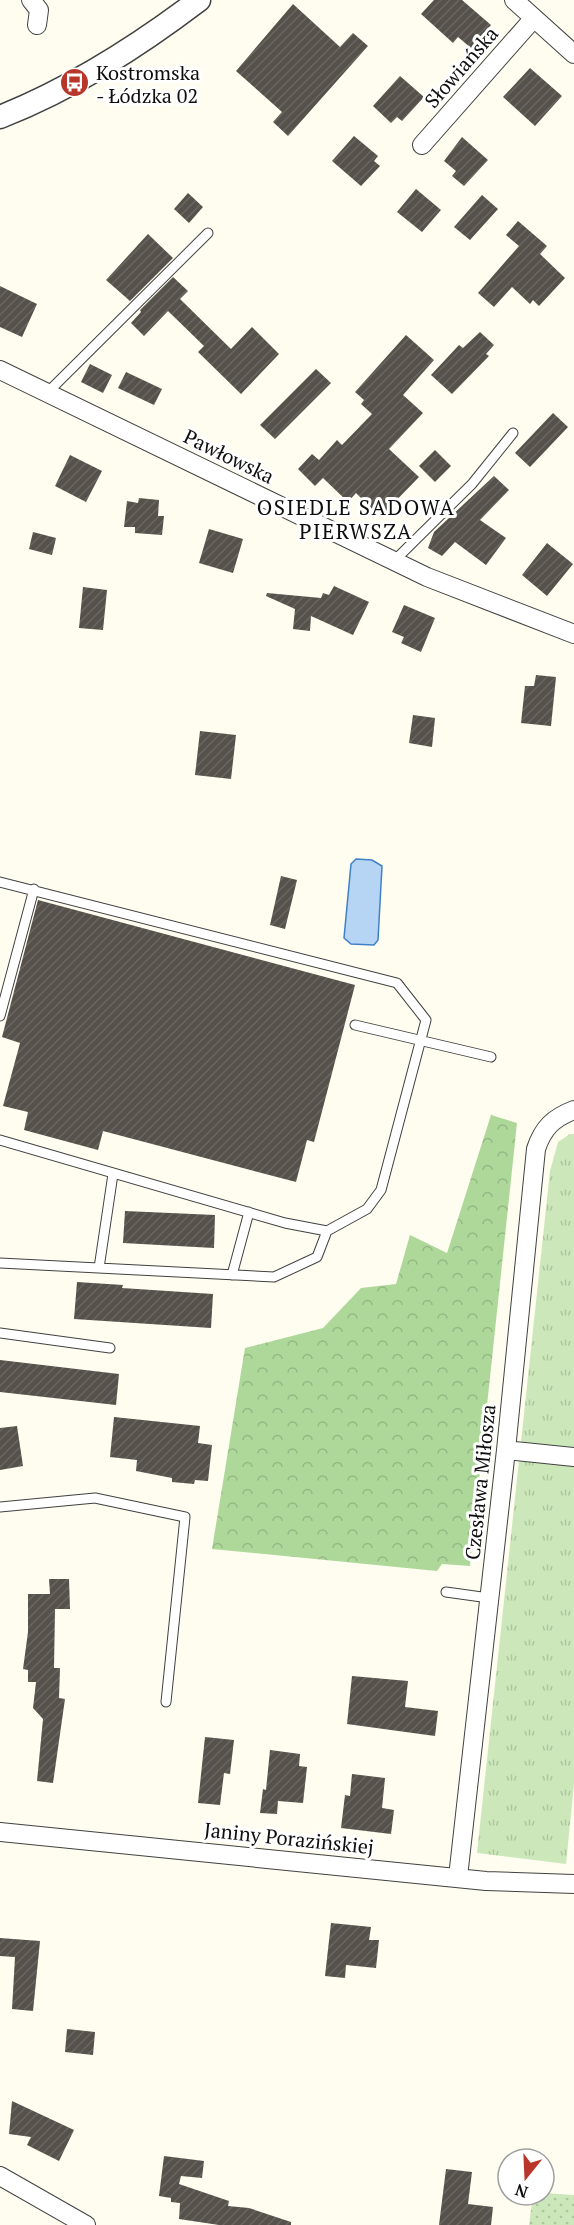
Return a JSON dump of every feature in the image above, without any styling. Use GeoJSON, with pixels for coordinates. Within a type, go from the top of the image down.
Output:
{"type":"FeatureCollection","features":[{"type":"Feature","properties":{"kind":"street"},"geometry":{"type":"LineString","coordinates":[[31,0],[39,10],[37,25]]}},
{"type":"Feature","properties":{"kind":"street"},"geometry":{"type":"LineString","coordinates":[[0,117],[75,83],[159,31],[199,0]]}},
{"type":"Feature","properties":{"kind":"street"},"geometry":{"type":"LineString","coordinates":[[514,0],[574,54]]}},
{"type":"Feature","properties":{"kind":"street","name":"Słowiańska"},"geometry":{"type":"LineString","coordinates":[[422,145],[534,18]]}},
{"type":"Feature","properties":{"kind":"street","name":"Pawłowska"},"geometry":{"type":"LineString","coordinates":[[0,370],[427,577],[574,633]]}},
{"type":"Feature","properties":{"kind":"street","name":"Czesława Miłosza"},"geometry":{"type":"LineString","coordinates":[[458,1877],[506,1450],[536,1149],[541,1135],[550,1122],[574,1110]]}},
{"type":"Feature","properties":{"kind":"street"},"geometry":{"type":"LineString","coordinates":[[506,1450],[574,1457]]}},
{"type":"Feature","properties":{"kind":"street","name":"Janiny Porazińskiej"},"geometry":{"type":"LineString","coordinates":[[0,1832],[486,1881],[574,1884]]}},
{"type":"Feature","properties":{"kind":"street"},"geometry":{"type":"LineString","coordinates":[[0,2176],[86,2225]]}},
{"type":"Feature","properties":{"kind":"lane"},"geometry":{"type":"LineString","coordinates":[[47,393],[208,233]]}},
{"type":"Feature","properties":{"kind":"lane"},"geometry":{"type":"LineString","coordinates":[[394,561],[472,484],[513,433]]}},
{"type":"Feature","properties":{"kind":"lane"},"geometry":{"type":"LineString","coordinates":[[0,882],[398,983],[426,1020],[381,1190],[367,1209],[327,1231],[317,1257],[274,1277],[0,1263]]}},
{"type":"Feature","properties":{"kind":"lane"},"geometry":{"type":"LineString","coordinates":[[0,1016],[34,889]]}},
{"type":"Feature","properties":{"kind":"lane"},"geometry":{"type":"LineString","coordinates":[[355,1025],[491,1057]]}},
{"type":"Feature","properties":{"kind":"lane"},"geometry":{"type":"LineString","coordinates":[[0,1140],[249,1212],[327,1231]]}},
{"type":"Feature","properties":{"kind":"lane"},"geometry":{"type":"LineString","coordinates":[[99,1268],[113,1174]]}},
{"type":"Feature","properties":{"kind":"lane"},"geometry":{"type":"LineString","coordinates":[[232,1275],[249,1212]]}},
{"type":"Feature","properties":{"kind":"lane"},"geometry":{"type":"LineString","coordinates":[[0,1333],[110,1348]]}},
{"type":"Feature","properties":{"kind":"lane"},"geometry":{"type":"LineString","coordinates":[[0,1507],[95,1498],[185,1517],[166,1702]]}},
{"type":"Feature","properties":{"kind":"lane"},"geometry":{"type":"LineString","coordinates":[[446,1593],[489,1598]]}},
{"type":"Feature","properties":{"kind":"green space"},"geometry":{"type":"Polygon","coordinates":[[[491,1115],[517,1123],[470,1566],[442,1564],[437,1571],[212,1549],[245,1348],[323,1328],[361,1288],[396,1284],[410,1235],[447,1253],[491,1115]]]}},
{"type":"Feature","properties":{"kind":"green space"},"geometry":{"type":"Polygon","coordinates":[[[574,1134],[574,1784],[566,1864],[477,1853],[550,1171],[558,1142],[574,1134]]]}},
{"type":"Feature","properties":{"kind":"green space"},"geometry":{"type":"Polygon","coordinates":[[[556,2194],[574,2195],[574,2225],[529,2225],[531,2207],[556,2207],[556,2194]]]}},
{"type":"Feature","properties":{"kind":"water"},"geometry":{"type":"Polygon","coordinates":[[[356,859],[372,860],[382,866],[378,940],[374,945],[351,944],[344,938],[351,864],[356,859]]]}},
{"type":"Feature","properties":{"kind":"building"},"geometry":{"type":"Polygon","coordinates":[[[434,0],[462,0],[491,25],[471,48],[458,37],[453,43],[421,14],[434,0]]]}},
{"type":"Feature","properties":{"kind":"building"},"geometry":{"type":"Polygon","coordinates":[[[293,4],[340,47],[353,33],[368,46],[288,136],[273,122],[282,112],[236,71],[293,4]]]}},
{"type":"Feature","properties":{"kind":"building"},"geometry":{"type":"Polygon","coordinates":[[[530,68],[562,96],[535,126],[503,97],[530,68]]]}},
{"type":"Feature","properties":{"kind":"building"},"geometry":{"type":"Polygon","coordinates":[[[400,76],[424,97],[402,121],[397,117],[391,123],[373,106],[400,76]]]}},
{"type":"Feature","properties":{"kind":"building"},"geometry":{"type":"Polygon","coordinates":[[[354,136],[378,156],[374,161],[380,166],[361,186],[332,161],[354,136]]]}},
{"type":"Feature","properties":{"kind":"building"},"geometry":{"type":"Polygon","coordinates":[[[462,137],[488,160],[464,186],[452,176],[456,171],[444,161],[462,137]]]}},
{"type":"Feature","properties":{"kind":"building"},"geometry":{"type":"Polygon","coordinates":[[[416,189],[441,210],[422,232],[397,212],[416,189]]]}},
{"type":"Feature","properties":{"kind":"building"},"geometry":{"type":"Polygon","coordinates":[[[188,193],[203,207],[189,223],[174,209],[188,193]]]}},
{"type":"Feature","properties":{"kind":"building"},"geometry":{"type":"Polygon","coordinates":[[[482,195],[498,209],[470,240],[454,227],[482,195]]]}},
{"type":"Feature","properties":{"kind":"building"},"geometry":{"type":"Polygon","coordinates":[[[518,221],[547,246],[540,254],[565,278],[539,306],[533,300],[530,304],[512,287],[494,307],[478,293],[519,246],[506,235],[518,221]]]}},
{"type":"Feature","properties":{"kind":"building"},"geometry":{"type":"Polygon","coordinates":[[[148,234],[173,258],[130,301],[106,280],[148,234]]]}},
{"type":"Feature","properties":{"kind":"building"},"geometry":{"type":"Polygon","coordinates":[[[173,277],[188,291],[180,299],[231,349],[252,327],[279,354],[241,394],[198,352],[204,346],[168,311],[144,336],[131,323],[141,312],[140,310],[173,277]]]}},
{"type":"Feature","properties":{"kind":"building"},"geometry":{"type":"Polygon","coordinates":[[[0,286],[37,304],[22,337],[0,327],[0,286]]]}},
{"type":"Feature","properties":{"kind":"building"},"geometry":{"type":"Polygon","coordinates":[[[480,332],[494,345],[486,354],[489,356],[452,394],[431,375],[459,345],[463,348],[480,332]]]}},
{"type":"Feature","properties":{"kind":"building"},"geometry":{"type":"Polygon","coordinates":[[[406,335],[434,360],[403,395],[423,413],[389,449],[419,477],[380,517],[356,493],[348,502],[323,478],[315,486],[298,469],[312,454],[319,460],[337,440],[342,445],[372,414],[361,404],[364,400],[355,392],[406,335]]]}},
{"type":"Feature","properties":{"kind":"building"},"geometry":{"type":"Polygon","coordinates":[[[90,364],[112,375],[103,393],[81,382],[90,364]]]}},
{"type":"Feature","properties":{"kind":"building"},"geometry":{"type":"Polygon","coordinates":[[[316,369],[331,383],[275,439],[260,425],[316,369]]]}},
{"type":"Feature","properties":{"kind":"building"},"geometry":{"type":"Polygon","coordinates":[[[126,372],[162,389],[154,405],[118,388],[126,372]]]}},
{"type":"Feature","properties":{"kind":"building"},"geometry":{"type":"Polygon","coordinates":[[[553,413],[568,427],[530,467],[515,453],[553,413]]]}},
{"type":"Feature","properties":{"kind":"building"},"geometry":{"type":"Polygon","coordinates":[[[435,450],[451,466],[435,482],[419,466],[435,450]]]}},
{"type":"Feature","properties":{"kind":"building"},"geometry":{"type":"Polygon","coordinates":[[[70,455],[102,471],[86,502],[55,486],[70,455]]]}},
{"type":"Feature","properties":{"kind":"building"},"geometry":{"type":"Polygon","coordinates":[[[494,476],[509,490],[480,520],[506,538],[486,565],[455,542],[442,556],[428,548],[434,532],[494,476]]]}},
{"type":"Feature","properties":{"kind":"building"},"geometry":{"type":"Polygon","coordinates":[[[139,498],[159,500],[158,516],[164,516],[162,535],[135,533],[135,527],[124,527],[127,501],[138,503],[139,498]]]}},
{"type":"Feature","properties":{"kind":"building"},"geometry":{"type":"Polygon","coordinates":[[[209,529],[243,539],[233,573],[199,563],[209,529]]]}},
{"type":"Feature","properties":{"kind":"building"},"geometry":{"type":"Polygon","coordinates":[[[33,532],[56,538],[52,555],[29,549],[33,532]]]}},
{"type":"Feature","properties":{"kind":"building"},"geometry":{"type":"Polygon","coordinates":[[[547,543],[573,564],[547,596],[522,575],[547,543]]]}},
{"type":"Feature","properties":{"kind":"building"},"geometry":{"type":"Polygon","coordinates":[[[334,586],[369,602],[353,635],[311,616],[310,631],[293,629],[295,609],[266,596],[267,593],[321,598],[323,593],[329,595],[334,586]]]}},
{"type":"Feature","properties":{"kind":"building"},"geometry":{"type":"Polygon","coordinates":[[[83,587],[107,590],[103,630],[79,628],[83,587]]]}},
{"type":"Feature","properties":{"kind":"building"},"geometry":{"type":"Polygon","coordinates":[[[404,605],[435,618],[421,652],[401,643],[404,637],[392,632],[404,605]]]}},
{"type":"Feature","properties":{"kind":"building"},"geometry":{"type":"Polygon","coordinates":[[[536,675],[556,677],[551,726],[521,723],[525,686],[534,686],[536,675]]]}},
{"type":"Feature","properties":{"kind":"building"},"geometry":{"type":"Polygon","coordinates":[[[413,715],[435,718],[432,747],[409,743],[413,715]]]}},
{"type":"Feature","properties":{"kind":"building"},"geometry":{"type":"Polygon","coordinates":[[[200,731],[236,735],[231,779],[195,775],[200,731]]]}},
{"type":"Feature","properties":{"kind":"building"},"geometry":{"type":"Polygon","coordinates":[[[281,876],[297,880],[285,929],[270,925],[281,876]]]}},
{"type":"Feature","properties":{"kind":"building"},"geometry":{"type":"Polygon","coordinates":[[[38,900],[355,985],[314,1142],[307,1140],[296,1182],[103,1131],[98,1150],[24,1130],[28,1112],[3,1106],[20,1043],[2,1037],[38,900]]]}},
{"type":"Feature","properties":{"kind":"building"},"geometry":{"type":"Polygon","coordinates":[[[125,1211],[215,1215],[214,1248],[123,1243],[125,1211]]]}},
{"type":"Feature","properties":{"kind":"building"},"geometry":{"type":"Polygon","coordinates":[[[77,1282],[123,1285],[122,1288],[213,1294],[211,1328],[74,1319],[77,1282]]]}},
{"type":"Feature","properties":{"kind":"building"},"geometry":{"type":"Polygon","coordinates":[[[0,1360],[119,1374],[116,1405],[0,1392],[0,1360]]]}},
{"type":"Feature","properties":{"kind":"building"},"geometry":{"type":"Polygon","coordinates":[[[114,1417],[200,1426],[198,1443],[212,1445],[208,1481],[195,1480],[194,1484],[172,1482],[172,1478],[136,1471],[137,1460],[110,1457],[114,1417]]]}},
{"type":"Feature","properties":{"kind":"building"},"geometry":{"type":"Polygon","coordinates":[[[17,1426],[23,1466],[0,1470],[0,1428],[17,1426]]]}},
{"type":"Feature","properties":{"kind":"building"},"geometry":{"type":"Polygon","coordinates":[[[49,1579],[69,1579],[70,1609],[55,1609],[54,1668],[60,1668],[59,1698],[65,1699],[53,1783],[37,1781],[43,1719],[33,1708],[36,1682],[28,1682],[28,1670],[23,1669],[28,1632],[28,1594],[50,1594],[49,1579]]]}},
{"type":"Feature","properties":{"kind":"building"},"geometry":{"type":"Polygon","coordinates":[[[352,1676],[408,1681],[405,1707],[438,1711],[435,1736],[347,1724],[352,1676]]]}},
{"type":"Feature","properties":{"kind":"building"},"geometry":{"type":"Polygon","coordinates":[[[205,1737],[234,1740],[230,1774],[224,1773],[220,1805],[198,1803],[205,1737]]]}},
{"type":"Feature","properties":{"kind":"building"},"geometry":{"type":"Polygon","coordinates":[[[270,1750],[300,1754],[299,1766],[307,1767],[303,1803],[278,1801],[277,1814],[260,1813],[263,1789],[266,1790],[270,1750]]]}},
{"type":"Feature","properties":{"kind":"building"},"geometry":{"type":"Polygon","coordinates":[[[352,1774],[385,1778],[382,1808],[394,1810],[391,1834],[341,1828],[345,1795],[350,1796],[352,1774]]]}},
{"type":"Feature","properties":{"kind":"building"},"geometry":{"type":"Polygon","coordinates":[[[331,1923],[371,1927],[369,1940],[379,1940],[376,1968],[346,1965],[345,1978],[325,1976],[331,1923]]]}},
{"type":"Feature","properties":{"kind":"building"},"geometry":{"type":"Polygon","coordinates":[[[0,1938],[40,1941],[33,2011],[12,2009],[15,1957],[0,1956],[0,1938]]]}},
{"type":"Feature","properties":{"kind":"building"},"geometry":{"type":"Polygon","coordinates":[[[67,2029],[95,2032],[93,2055],[65,2052],[67,2029]]]}},
{"type":"Feature","properties":{"kind":"building"},"geometry":{"type":"Polygon","coordinates":[[[12,2101],[74,2130],[59,2161],[27,2145],[31,2137],[9,2134],[12,2101]]]}},
{"type":"Feature","properties":{"kind":"building"},"geometry":{"type":"Polygon","coordinates":[[[164,2156],[204,2161],[202,2178],[181,2176],[179,2184],[229,2201],[228,2206],[249,2208],[291,2222],[291,2225],[219,2225],[179,2219],[180,2203],[171,2202],[171,2198],[159,2196],[164,2156]]]}},
{"type":"Feature","properties":{"kind":"building"},"geometry":{"type":"Polygon","coordinates":[[[446,2169],[472,2172],[468,2204],[493,2207],[491,2225],[439,2225],[446,2169]]]}},
{"type":"Feature","properties":{"kind":"place","name":"Kostromska - Łódzka 02"},"geometry":{"type":"Point","coordinates":[75,83]}},
{"type":"Feature","properties":{"kind":"district","name":"OSIEDLE SADOWA PIERWSZA"},"geometry":{"type":"Point","coordinates":[356,519]}}]}
